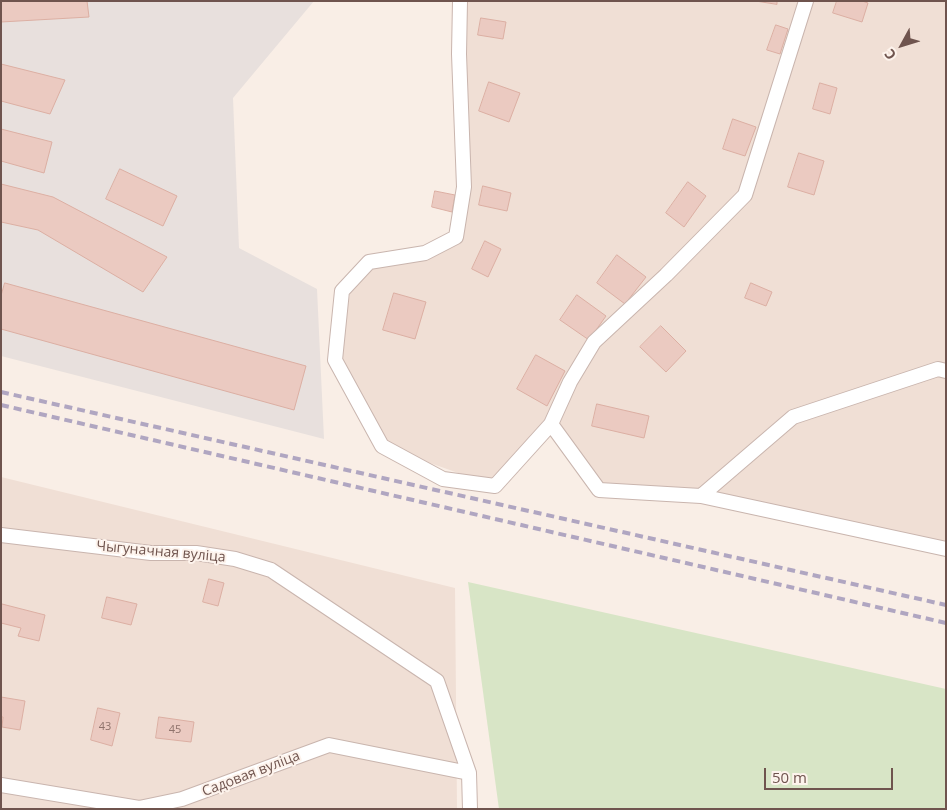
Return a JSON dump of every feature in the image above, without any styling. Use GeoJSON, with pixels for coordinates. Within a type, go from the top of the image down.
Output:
{"type":"FeatureCollection","features":[{"type":"Feature","properties":{"kind":"street"},"geometry":{"type":"LineString","coordinates":[[460,1],[459,54],[464,187],[456,237],[425,253],[369,262],[342,291],[335,360],[382,446],[443,479],[495,486],[551,424],[570,382],[594,342],[666,275],[745,195],[806,1]]}},
{"type":"Feature","properties":{"kind":"street"},"geometry":{"type":"LineString","coordinates":[[701,496],[793,417],[938,369],[946,371]]}},
{"type":"Feature","properties":{"kind":"street"},"geometry":{"type":"LineString","coordinates":[[551,424],[600,490],[701,496],[946,549]]}},
{"type":"Feature","properties":{"kind":"street","name":"Чыгуначная вуліца"},"geometry":{"type":"LineString","coordinates":[[1,535],[151,553],[196,553],[235,559],[271,570],[437,681],[469,773]]}},
{"type":"Feature","properties":{"kind":"street","name":"Садовая вуліца"},"geometry":{"type":"LineString","coordinates":[[1,785],[139,808],[182,799],[329,744],[469,773]]}},
{"type":"Feature","properties":{"kind":"street"},"geometry":{"type":"LineString","coordinates":[[469,773],[470,809]]}},
{"type":"Feature","properties":{"kind":"shaded area"},"geometry":{"type":"Polygon","coordinates":[[[1,1],[314,1],[233,98],[239,248],[317,289],[324,439],[1,356],[1,1]]]}},
{"type":"Feature","properties":{"kind":"shaded area"},"geometry":{"type":"Polygon","coordinates":[[[460,1],[946,1],[946,549],[701,496],[599,490],[551,424],[495,486],[382,446],[335,360],[351,290],[369,262],[456,237],[460,1]]]}},
{"type":"Feature","properties":{"kind":"shaded area"},"geometry":{"type":"Polygon","coordinates":[[[1,477],[455,588],[457,809],[1,809],[1,477]]]}},
{"type":"Feature","properties":{"kind":"green space"},"geometry":{"type":"Polygon","coordinates":[[[468,582],[946,689],[946,809],[499,809],[468,582]]]}},
{"type":"Feature","properties":{"kind":"building"},"geometry":{"type":"Polygon","coordinates":[[[1,1],[87,1],[89,17],[1,22],[1,1]]]}},
{"type":"Feature","properties":{"kind":"building"},"geometry":{"type":"Polygon","coordinates":[[[756,1],[777,1],[777,4],[756,1]]]}},
{"type":"Feature","properties":{"kind":"building"},"geometry":{"type":"Polygon","coordinates":[[[837,1],[862,1],[868,3],[862,22],[833,13],[837,1]]]}},
{"type":"Feature","properties":{"kind":"building"},"geometry":{"type":"Polygon","coordinates":[[[481,18],[506,22],[503,39],[478,35],[481,18]]]}},
{"type":"Feature","properties":{"kind":"building"},"geometry":{"type":"Polygon","coordinates":[[[776,25],[788,29],[780,54],[767,50],[776,25]]]}},
{"type":"Feature","properties":{"kind":"building"},"geometry":{"type":"Polygon","coordinates":[[[1,64],[65,80],[50,114],[1,101],[1,64]]]}},
{"type":"Feature","properties":{"kind":"building"},"geometry":{"type":"Polygon","coordinates":[[[489,82],[520,93],[509,122],[479,111],[489,82]]]}},
{"type":"Feature","properties":{"kind":"building"},"geometry":{"type":"Polygon","coordinates":[[[820,83],[837,88],[830,114],[813,109],[820,83]]]}},
{"type":"Feature","properties":{"kind":"building"},"geometry":{"type":"Polygon","coordinates":[[[733,119],[756,127],[745,156],[723,149],[733,119]]]}},
{"type":"Feature","properties":{"kind":"building"},"geometry":{"type":"Polygon","coordinates":[[[1,129],[52,142],[44,173],[1,161],[1,129]]]}},
{"type":"Feature","properties":{"kind":"building"},"geometry":{"type":"Polygon","coordinates":[[[799,153],[824,161],[814,195],[788,187],[799,153]]]}},
{"type":"Feature","properties":{"kind":"building"},"geometry":{"type":"Polygon","coordinates":[[[120,169],[177,196],[163,226],[106,199],[120,169]]]}},
{"type":"Feature","properties":{"kind":"building"},"geometry":{"type":"Polygon","coordinates":[[[688,182],[706,196],[684,227],[666,213],[688,182]]]}},
{"type":"Feature","properties":{"kind":"building"},"geometry":{"type":"Polygon","coordinates":[[[1,184],[53,197],[167,257],[143,292],[38,230],[1,222],[1,184]]]}},
{"type":"Feature","properties":{"kind":"building"},"geometry":{"type":"Polygon","coordinates":[[[483,186],[511,193],[507,211],[479,205],[483,186]]]}},
{"type":"Feature","properties":{"kind":"building"},"geometry":{"type":"Polygon","coordinates":[[[435,191],[455,195],[452,212],[432,207],[435,191]]]}},
{"type":"Feature","properties":{"kind":"building"},"geometry":{"type":"Polygon","coordinates":[[[485,241],[501,249],[488,277],[472,269],[485,241]]]}},
{"type":"Feature","properties":{"kind":"building"},"geometry":{"type":"Polygon","coordinates":[[[617,255],[646,277],[625,304],[597,283],[617,255]]]}},
{"type":"Feature","properties":{"kind":"building"},"geometry":{"type":"Polygon","coordinates":[[[5,283],[306,366],[294,410],[1,329],[1,296],[5,283]]]}},
{"type":"Feature","properties":{"kind":"building"},"geometry":{"type":"Polygon","coordinates":[[[751,283],[772,292],[766,306],[745,298],[751,283]]]}},
{"type":"Feature","properties":{"kind":"building"},"geometry":{"type":"Polygon","coordinates":[[[394,293],[426,302],[415,339],[383,330],[394,293]]]}},
{"type":"Feature","properties":{"kind":"building"},"geometry":{"type":"Polygon","coordinates":[[[577,295],[606,316],[589,340],[560,320],[577,295]]]}},
{"type":"Feature","properties":{"kind":"building"},"geometry":{"type":"Polygon","coordinates":[[[661,326],[686,351],[666,372],[640,347],[661,326]]]}},
{"type":"Feature","properties":{"kind":"building"},"geometry":{"type":"Polygon","coordinates":[[[536,355],[565,371],[547,406],[517,389],[536,355]]]}},
{"type":"Feature","properties":{"kind":"building"},"geometry":{"type":"Polygon","coordinates":[[[597,404],[649,416],[644,438],[592,426],[597,404]]]}},
{"type":"Feature","properties":{"kind":"building"},"geometry":{"type":"Polygon","coordinates":[[[209,579],[224,583],[218,606],[203,602],[209,579]]]}},
{"type":"Feature","properties":{"kind":"building"},"geometry":{"type":"Polygon","coordinates":[[[107,597],[137,604],[131,625],[102,618],[107,597]]]}},
{"type":"Feature","properties":{"kind":"building"},"geometry":{"type":"Polygon","coordinates":[[[2,604],[45,615],[39,641],[18,636],[21,628],[1,623],[2,604]]]}},
{"type":"Feature","properties":{"kind":"building"},"geometry":{"type":"Polygon","coordinates":[[[1,697],[25,701],[20,730],[2,727],[1,697]]]}},
{"type":"Feature","properties":{"kind":"building"},"geometry":{"type":"Polygon","coordinates":[[[98,708],[120,713],[112,746],[91,740],[98,708]]]}},
{"type":"Feature","properties":{"kind":"building"},"geometry":{"type":"Polygon","coordinates":[[[159,717],[194,722],[191,742],[156,738],[159,717]]]}},
{"type":"Feature","properties":{"kind":"railway"},"geometry":{"type":"LineString","coordinates":[[1,392],[946,605]]}},
{"type":"Feature","properties":{"kind":"railway"},"geometry":{"type":"LineString","coordinates":[[1,405],[946,623]]}}]}
